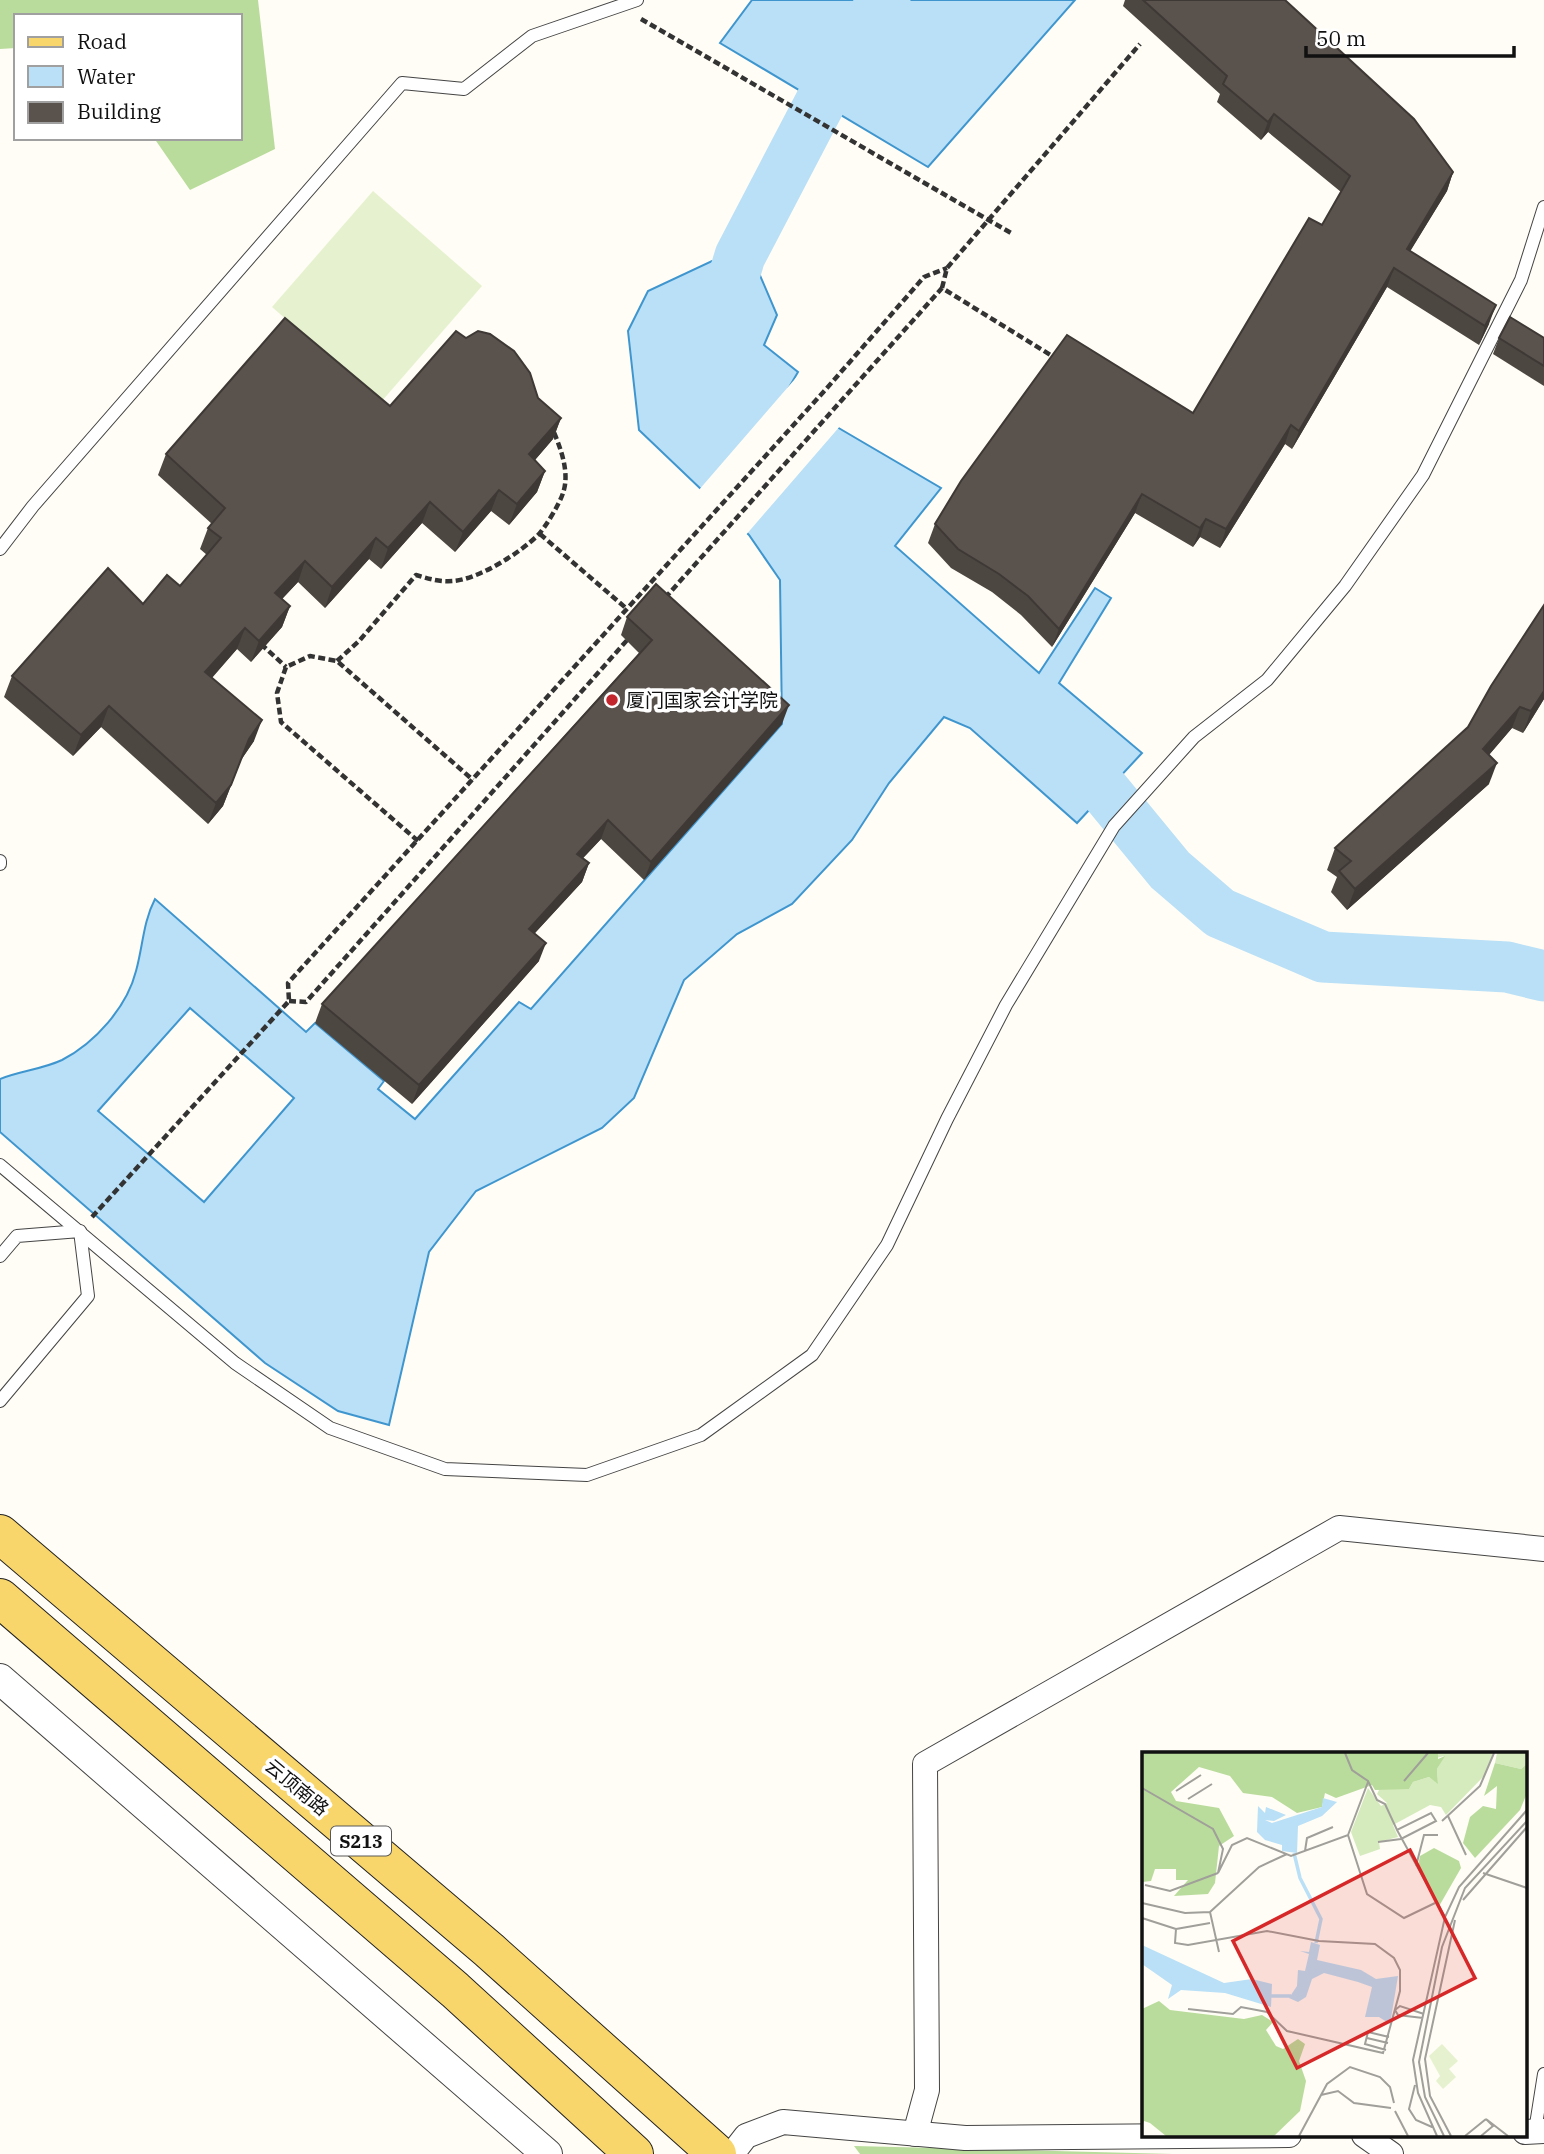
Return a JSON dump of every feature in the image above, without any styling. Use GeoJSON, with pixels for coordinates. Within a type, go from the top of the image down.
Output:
{"type":"FeatureCollection","features":[{"type":"Feature","properties":{"kind":"main road","name":"云顶南路"},"geometry":{"type":"LineString","coordinates":[[0,1534],[489,1950],[717,2154]]}},
{"type":"Feature","properties":{"kind":"main road","name":"S213"},"geometry":{"type":"LineString","coordinates":[[0,1598],[455,1990],[634,2154]]}},
{"type":"Feature","properties":{"kind":"main road"},"geometry":{"type":"LineString","coordinates":[[455,1990],[489,1950]]}},
{"type":"Feature","properties":{"kind":"street"},"geometry":{"type":"LineString","coordinates":[[915,2134],[927,2090],[925,1764],[1339,1528],[1544,1549]]}},
{"type":"Feature","properties":{"kind":"street"},"geometry":{"type":"LineString","coordinates":[[0,1678],[547,2154]]}},
{"type":"Feature","properties":{"kind":"street"},"geometry":{"type":"LineString","coordinates":[[732,2154],[746,2136],[783,2122],[965,2138],[1181,2136]]}},
{"type":"Feature","properties":{"kind":"street"},"geometry":{"type":"LineString","coordinates":[[1365,2136],[1391,2154]]}},
{"type":"Feature","properties":{"kind":"lane"},"geometry":{"type":"LineString","coordinates":[[0,549],[33,506],[402,83],[464,89],[532,36],[637,0]]}},
{"type":"Feature","properties":{"kind":"lane"},"geometry":{"type":"LineString","coordinates":[[0,1165],[236,1363],[330,1429],[445,1469],[587,1475],[701,1435],[812,1355],[887,1245],[947,1119],[1006,1005],[1114,825],[1194,737],[1267,680],[1345,586],[1423,475],[1521,280],[1544,207]]}},
{"type":"Feature","properties":{"kind":"lane"},"geometry":{"type":"LineString","coordinates":[[0,1256],[17,1236],[80,1231]]}},
{"type":"Feature","properties":{"kind":"lane"},"geometry":{"type":"LineString","coordinates":[[0,1401],[89,1296],[80,1231]]}},
{"type":"Feature","properties":{"kind":"lane"},"geometry":{"type":"LineString","coordinates":[[1535,2132],[1544,2074]]}},
{"type":"Feature","properties":{"kind":"path"},"geometry":{"type":"LineString","coordinates":[[619,7],[683,41],[1011,233]]}},
{"type":"Feature","properties":{"kind":"path"},"geometry":{"type":"LineString","coordinates":[[656,607],[942,288],[947,268],[1140,44]]}},
{"type":"Feature","properties":{"kind":"path"},"geometry":{"type":"LineString","coordinates":[[80,1231],[289,1001],[288,983],[827,388],[924,276],[947,268]]}},
{"type":"Feature","properties":{"kind":"path"},"geometry":{"type":"LineString","coordinates":[[942,288],[1067,365]]}},
{"type":"Feature","properties":{"kind":"path"},"geometry":{"type":"LineString","coordinates":[[337,661],[359,641],[416,575],[435,581],[456,581],[486,570],[540,534],[564,493],[562,453],[550,423]]}},
{"type":"Feature","properties":{"kind":"path"},"geometry":{"type":"LineString","coordinates":[[540,534],[627,609]]}},
{"type":"Feature","properties":{"kind":"path"},"geometry":{"type":"LineString","coordinates":[[289,1001],[306,1002],[638,628]]}},
{"type":"Feature","properties":{"kind":"path"},"geometry":{"type":"LineString","coordinates":[[259,642],[286,667]]}},
{"type":"Feature","properties":{"kind":"path"},"geometry":{"type":"LineString","coordinates":[[418,841],[281,722],[277,693],[286,667],[310,656],[337,661],[473,780]]}},
{"type":"Feature","properties":{"kind":"green space"},"geometry":{"type":"Polygon","coordinates":[[[0,0],[258,0],[275,149],[190,190],[155,140],[242,140],[242,14],[14,14],[14,48],[0,49],[0,0]]]}},
{"type":"Feature","properties":{"kind":"green space"},"geometry":{"type":"Polygon","coordinates":[[[373,191],[482,286],[381,402],[272,307],[373,191]]]}},
{"type":"Feature","properties":{"kind":"green space"},"geometry":{"type":"Polygon","coordinates":[[[854,2146],[1173,2154],[860,2154],[854,2146]]]}},
{"type":"Feature","properties":{"kind":"water"},"geometry":{"type":"Polygon","coordinates":[[[752,0],[1075,0],[928,167],[720,43],[752,0]]]}},
{"type":"Feature","properties":{"kind":"water"},"geometry":{"type":"Polygon","coordinates":[[[712,261],[756,266],[777,315],[764,345],[798,372],[784,396],[941,488],[895,546],[1039,673],[1095,588],[1111,598],[1059,683],[1142,753],[1077,823],[970,728],[944,717],[889,783],[852,840],[792,904],[737,934],[684,980],[634,1098],[602,1128],[476,1191],[429,1252],[389,1425],[338,1411],[265,1363],[0,1132],[0,1079],[62,1060],[86,1044],[108,1023],[132,984],[148,916],[155,899],[306,1032],[315,1023],[384,1081],[378,1089],[415,1119],[519,1002],[531,1009],[782,724],[780,580],[749,535],[639,430],[628,331],[648,291],[712,261]],[[190,1008],[98,1111],[204,1202],[294,1098],[190,1008]]]}},
{"type":"Feature","properties":{"kind":"pier"},"geometry":{"type":"Polygon","coordinates":[[[801,372],[788,394],[841,425],[745,536],[698,491],[801,372]]]}},
{"type":"Feature","properties":{"kind":"building"},"geometry":{"type":"Polygon","coordinates":[[[1143,0],[1285,0],[1414,119],[1453,172],[1407,249],[1496,305],[1485,326],[1394,268],[1299,431],[1291,425],[1226,529],[1206,519],[1200,528],[1142,494],[1059,629],[1028,596],[958,549],[935,524],[961,481],[1067,335],[1193,413],[1309,218],[1322,225],[1350,176],[1274,114],[1268,122],[1223,84],[1227,76],[1143,0]]]}},
{"type":"Feature","properties":{"kind":"building"},"geometry":{"type":"Polygon","coordinates":[[[1510,317],[1544,338],[1544,366],[1499,338],[1510,317]]]}},
{"type":"Feature","properties":{"kind":"building"},"geometry":{"type":"Polygon","coordinates":[[[285,318],[390,406],[456,331],[466,338],[478,331],[490,334],[514,351],[530,373],[538,398],[561,418],[529,454],[545,471],[517,504],[499,490],[463,532],[430,502],[388,548],[376,538],[332,587],[305,561],[275,593],[290,606],[259,641],[245,628],[205,672],[262,720],[249,739],[231,785],[216,803],[109,706],[81,735],[12,676],[108,568],[143,604],[167,575],[180,586],[221,538],[208,528],[225,508],[166,454],[285,318]]]}},
{"type":"Feature","properties":{"kind":"building"},"geometry":{"type":"Polygon","coordinates":[[[656,584],[789,705],[651,862],[608,820],[577,854],[589,863],[529,929],[546,943],[419,1085],[322,1004],[652,640],[627,617],[656,584]]]}},
{"type":"Feature","properties":{"kind":"building"},"geometry":{"type":"Polygon","coordinates":[[[1544,605],[1544,691],[1531,711],[1520,707],[1483,749],[1497,763],[1355,889],[1339,871],[1351,861],[1335,848],[1468,727],[1491,686],[1544,605]]]}},
{"type":"Feature","properties":{"kind":"waterway"},"geometry":{"type":"LineString","coordinates":[[718,329],[740,256],[844,57],[885,0]]}},
{"type":"Feature","properties":{"kind":"waterway"},"geometry":{"type":"LineString","coordinates":[[1057,741],[1105,791],[1170,870],[1220,913],[1323,957],[1507,967],[1544,976]]}},
{"type":"Feature","properties":{"kind":"place","name":"厦门国家会计学院"},"geometry":{"type":"Point","coordinates":[612,700]}}]}
